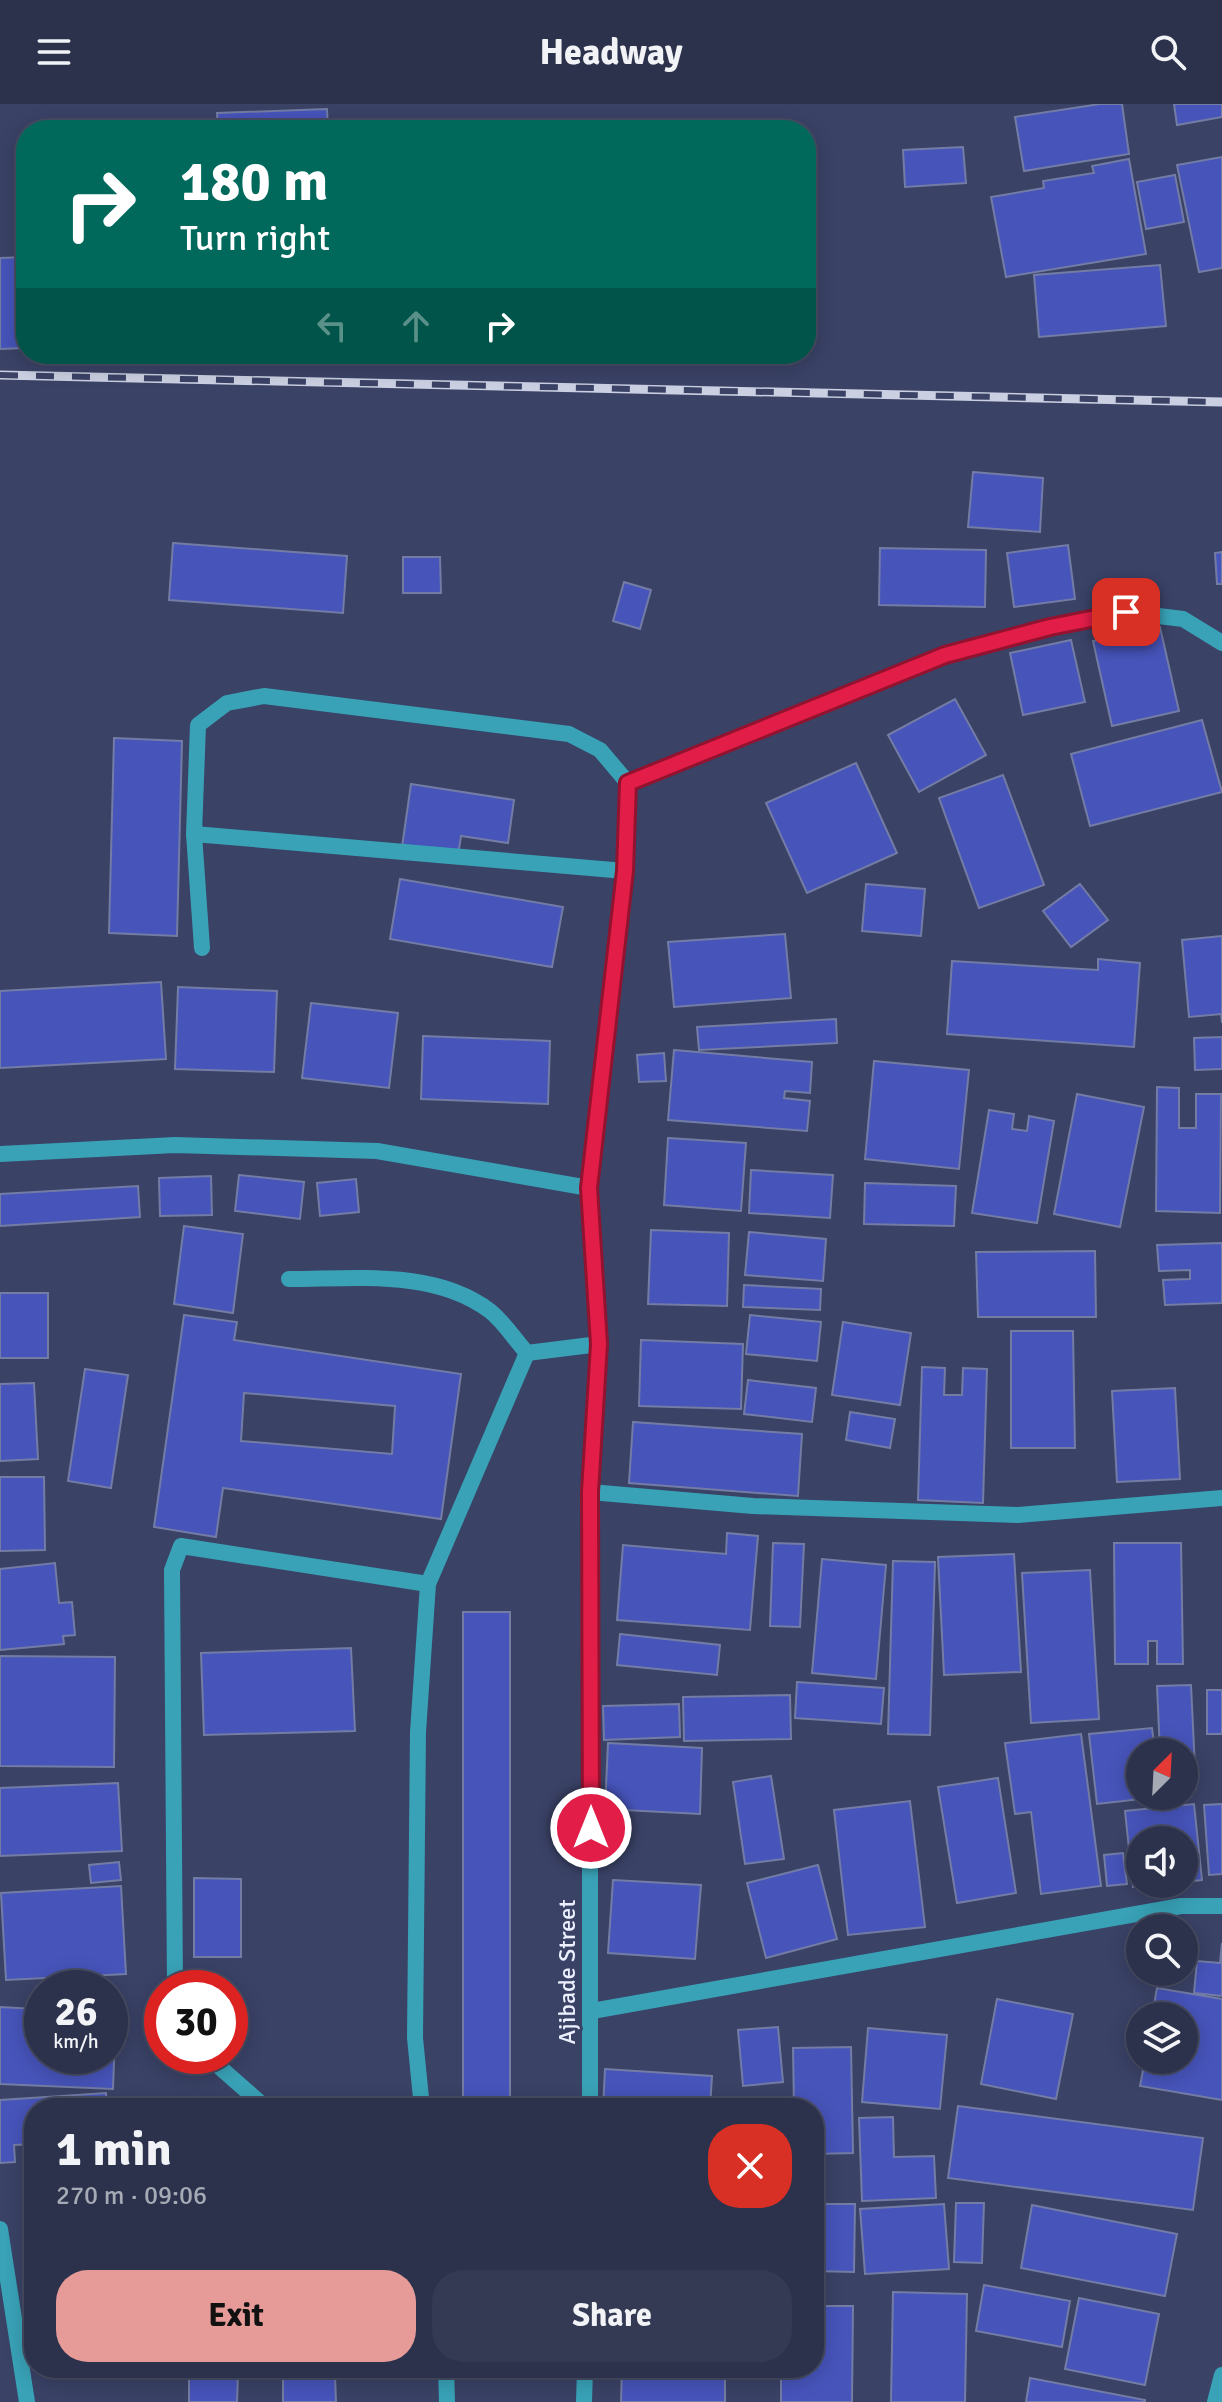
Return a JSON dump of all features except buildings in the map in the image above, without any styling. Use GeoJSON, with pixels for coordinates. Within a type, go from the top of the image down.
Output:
{"type":"FeatureCollection","features":[{"type":"Feature","properties":{"kind":"street"},"geometry":{"type":"LineString","coordinates":[[202,948],[194,834],[198,725],[227,703],[264,696],[569,734],[600,750],[628,783],[945,655],[1050,627],[1126,612],[1183,619],[1222,643]]}},
{"type":"Feature","properties":{"kind":"street","name":"Ajibade Street"},"geometry":{"type":"LineString","coordinates":[[590,2098],[590,1492],[599,1344],[589,1188],[625,871],[628,783]]}},
{"type":"Feature","properties":{"kind":"street"},"geometry":{"type":"LineString","coordinates":[[194,834],[625,871]]}},
{"type":"Feature","properties":{"kind":"street"},"geometry":{"type":"LineString","coordinates":[[0,1154],[175,1145],[377,1151],[589,1188]]}},
{"type":"Feature","properties":{"kind":"street"},"geometry":{"type":"LineString","coordinates":[[289,1279],[391,1279],[457,1291],[492,1312],[527,1353]]}},
{"type":"Feature","properties":{"kind":"street"},"geometry":{"type":"LineString","coordinates":[[527,1353],[599,1344]]}},
{"type":"Feature","properties":{"kind":"street"},"geometry":{"type":"LineString","coordinates":[[421,2098],[415,2038],[418,1778],[428,1584],[527,1353]]}},
{"type":"Feature","properties":{"kind":"street"},"geometry":{"type":"LineString","coordinates":[[590,1492],[753,1506],[1018,1515],[1222,1498]]}},
{"type":"Feature","properties":{"kind":"street"},"geometry":{"type":"LineString","coordinates":[[175,1970],[172,1570],[181,1546],[428,1584]]}},
{"type":"Feature","properties":{"kind":"street"},"geometry":{"type":"LineString","coordinates":[[592,2011],[1181,1906],[1222,1906]]}},
{"type":"Feature","properties":{"kind":"street"},"geometry":{"type":"LineString","coordinates":[[227,2074],[255,2098]]}},
{"type":"Feature","properties":{"kind":"street"},"geometry":{"type":"LineString","coordinates":[[0,2229],[27,2402]]}},
{"type":"Feature","properties":{"kind":"street"},"geometry":{"type":"LineString","coordinates":[[1215,2402],[1222,2375]]}},
{"type":"Feature","properties":{"kind":"street"},"geometry":{"type":"LineString","coordinates":[[446,2378],[447,2402]]}},
{"type":"Feature","properties":{"kind":"street"},"geometry":{"type":"LineString","coordinates":[[584,2402],[585,2378]]}},
{"type":"Feature","properties":{"kind":"railway"},"geometry":{"type":"LineString","coordinates":[[0,375],[1222,402]]}},
{"type":"Feature","properties":{"kind":"route"},"geometry":{"type":"LineString","coordinates":[[591,1828],[590,1492],[599,1344],[589,1188],[625,871],[628,783],[945,655],[1050,627],[1126,612]]}}]}
